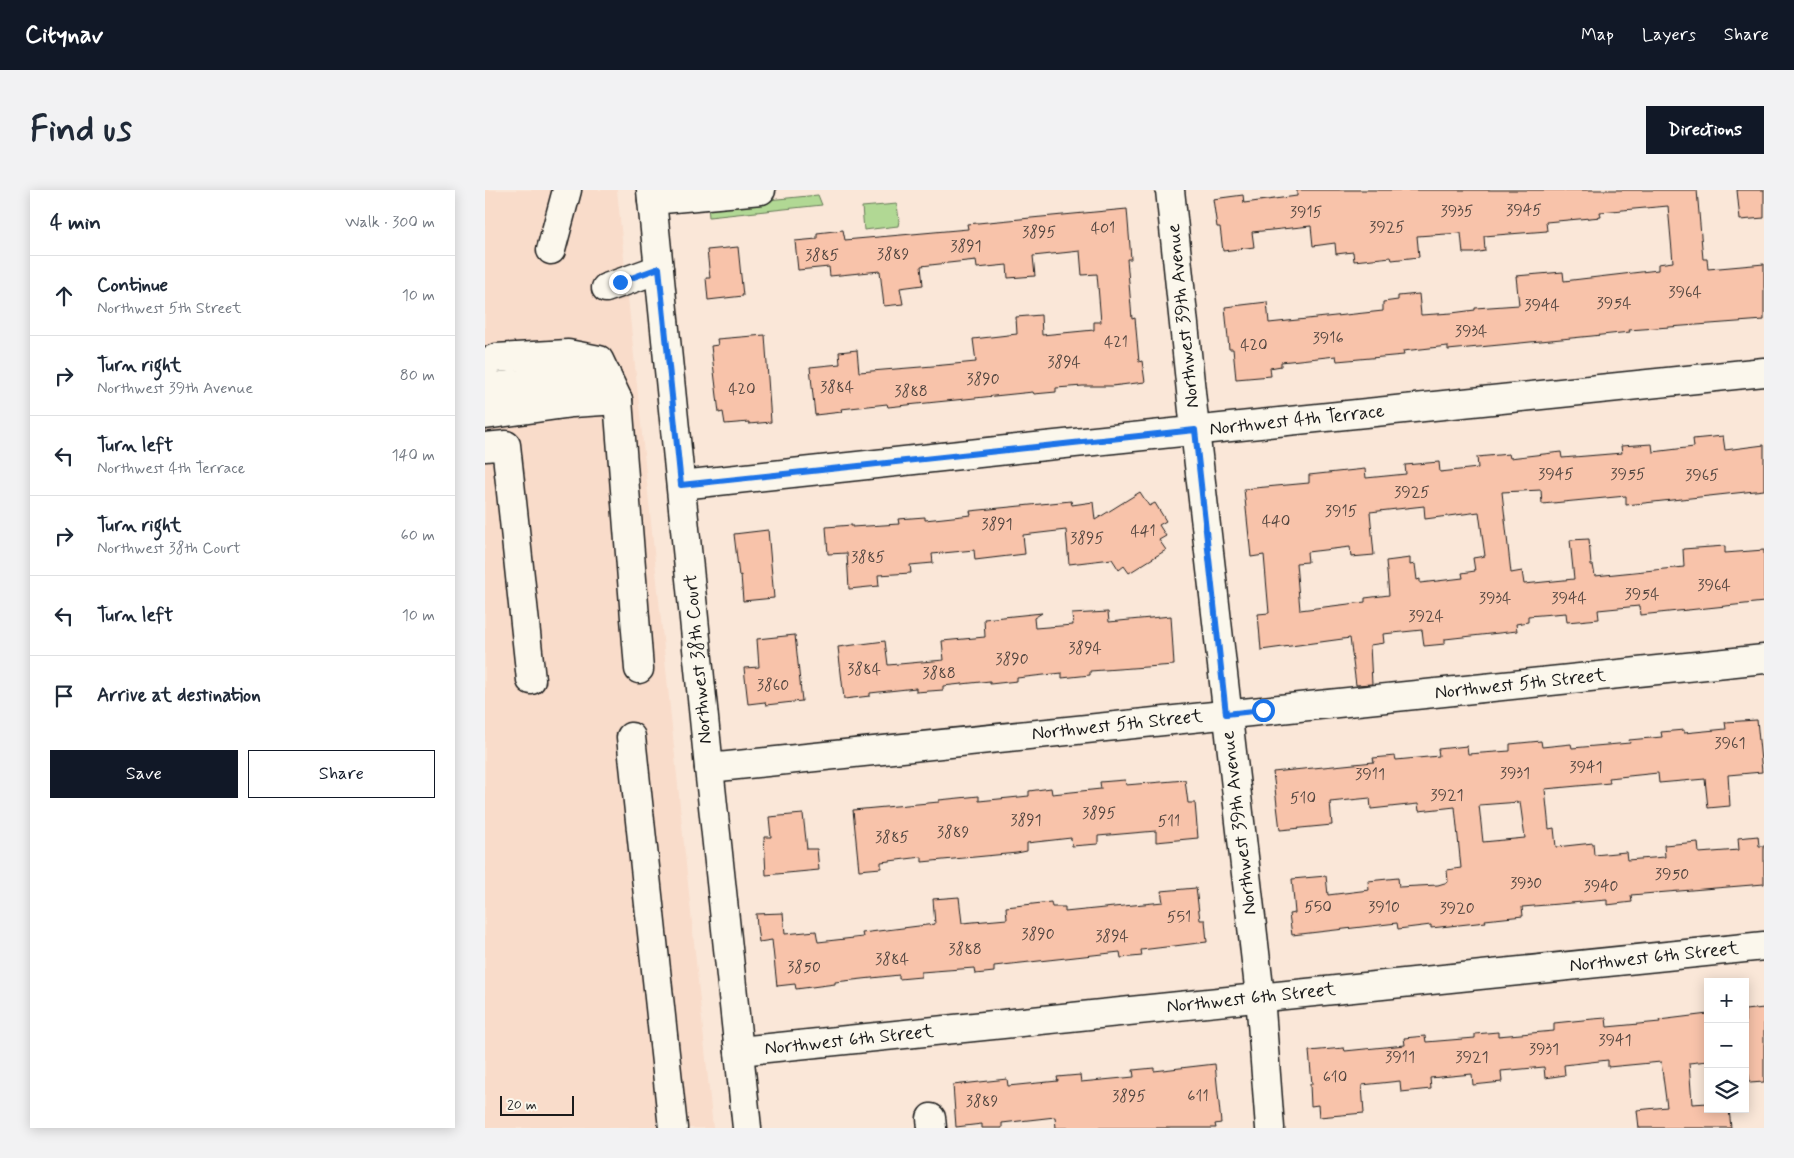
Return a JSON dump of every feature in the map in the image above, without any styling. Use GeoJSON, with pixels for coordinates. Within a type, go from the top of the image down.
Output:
{"type":"FeatureCollection","features":[{"type":"Feature","properties":{"kind":"street"},"geometry":{"type":"LineString","coordinates":[[551,250],[567,190]]}},
{"type":"Feature","properties":{"kind":"street"},"geometry":{"type":"LineString","coordinates":[[651,195],[761,190]]}},
{"type":"Feature","properties":{"kind":"street","name":"Northwest 39th Avenue"},"geometry":{"type":"LineString","coordinates":[[1169,190],[1226,714],[1260,996],[1270,1128]]}},
{"type":"Feature","properties":{"kind":"street","name":"Northwest 38th Court"},"geometry":{"type":"LineString","coordinates":[[651,195],[747,1128]]}},
{"type":"Feature","properties":{"kind":"street"},"geometry":{"type":"LineString","coordinates":[[606,288],[659,268]]}},
{"type":"Feature","properties":{"kind":"street"},"geometry":{"type":"LineString","coordinates":[[485,362],[496,358],[568,354],[599,360],[619,400],[639,669]]}},
{"type":"Feature","properties":{"kind":"street","name":"Northwest 4th Terrace"},"geometry":{"type":"LineString","coordinates":[[681,485],[1764,372]]}},
{"type":"Feature","properties":{"kind":"street"},"geometry":{"type":"LineString","coordinates":[[485,388],[606,374]]}},
{"type":"Feature","properties":{"kind":"street"},"geometry":{"type":"LineString","coordinates":[[485,414],[572,403],[619,400]]}},
{"type":"Feature","properties":{"kind":"street"},"geometry":{"type":"LineString","coordinates":[[485,447],[505,445],[531,680]]}},
{"type":"Feature","properties":{"kind":"street","name":"Northwest 5th Street"},"geometry":{"type":"LineString","coordinates":[[709,768],[1764,659]]}},
{"type":"Feature","properties":{"kind":"street"},"geometry":{"type":"LineString","coordinates":[[631,737],[673,1128]]}},
{"type":"Feature","properties":{"kind":"street","name":"Northwest 6th Street"},"geometry":{"type":"LineString","coordinates":[[739,1050],[1031,1022],[1260,996],[1764,946]]}},
{"type":"Feature","properties":{"kind":"shaded area"},"geometry":{"type":"Polygon","coordinates":[[[485,190],[617,190],[713,1128],[485,1128],[485,190]]]}},
{"type":"Feature","properties":{"kind":"green space"},"geometry":{"type":"Polygon","coordinates":[[[818,195],[822,205],[709,217],[708,206],[818,195]]]}},
{"type":"Feature","properties":{"kind":"green space"},"geometry":{"type":"Polygon","coordinates":[[[897,204],[898,226],[864,230],[862,207],[897,204]]]}},
{"type":"Feature","properties":{"kind":"building"},"geometry":{"type":"Polygon","coordinates":[[[1297,190],[1697,190],[1703,259],[1707,259],[1708,269],[1764,264],[1764,320],[1629,330],[1630,332],[1448,350],[1448,346],[1403,351],[1404,355],[1337,361],[1336,356],[1281,362],[1281,366],[1270,368],[1271,376],[1236,379],[1233,349],[1229,349],[1225,307],[1267,302],[1269,323],[1383,311],[1383,302],[1398,300],[1398,296],[1419,294],[1421,315],[1452,313],[1475,310],[1475,308],[1519,305],[1516,276],[1563,272],[1564,281],[1658,270],[1658,264],[1673,262],[1668,206],[1600,212],[1601,217],[1546,222],[1547,231],[1484,236],[1485,251],[1474,253],[1463,253],[1461,233],[1417,236],[1419,257],[1392,260],[1391,257],[1354,261],[1353,252],[1336,254],[1335,243],[1313,246],[1311,226],[1252,232],[1254,247],[1223,251],[1220,227],[1217,227],[1213,199],[1243,195],[1244,203],[1297,196],[1297,190]]]}},
{"type":"Feature","properties":{"kind":"building"},"geometry":{"type":"Polygon","coordinates":[[[1737,190],[1764,190],[1764,218],[1740,220],[1737,190]]]}},
{"type":"Feature","properties":{"kind":"building"},"geometry":{"type":"Polygon","coordinates":[[[1127,209],[1131,259],[1127,259],[1132,319],[1135,318],[1139,362],[1142,361],[1145,382],[1112,386],[1056,388],[1056,392],[1034,394],[1033,392],[888,407],[887,404],[841,409],[842,412],[815,415],[810,367],[840,364],[839,352],[857,350],[859,372],[933,366],[976,362],[973,339],[1017,334],[1016,317],[1041,315],[1042,335],[1094,330],[1094,322],[1101,322],[1097,274],[1082,275],[1080,251],[1033,256],[1035,276],[1008,278],[1007,265],[977,268],[976,260],[921,266],[923,285],[900,288],[903,304],[884,306],[880,271],[830,276],[829,267],[798,270],[795,241],[817,239],[817,233],[843,230],[845,240],[968,229],[967,224],[1127,209]]]}},
{"type":"Feature","properties":{"kind":"building"},"geometry":{"type":"Polygon","coordinates":[[[738,247],[743,296],[708,300],[706,278],[710,278],[707,250],[738,247]]]}},
{"type":"Feature","properties":{"kind":"building"},"geometry":{"type":"Polygon","coordinates":[[[765,335],[771,422],[725,424],[723,412],[719,413],[711,346],[718,345],[717,339],[765,335]]]}},
{"type":"Feature","properties":{"kind":"building"},"geometry":{"type":"Polygon","coordinates":[[[1723,436],[1725,450],[1764,445],[1764,490],[1626,505],[1626,496],[1542,504],[1541,490],[1502,492],[1511,573],[1522,571],[1524,584],[1574,579],[1570,540],[1589,539],[1591,565],[1593,565],[1595,576],[1684,567],[1683,549],[1725,546],[1725,553],[1764,550],[1764,602],[1640,615],[1639,606],[1598,610],[1599,619],[1567,622],[1566,613],[1528,616],[1528,622],[1516,624],[1517,631],[1445,639],[1445,644],[1424,646],[1422,630],[1383,634],[1384,643],[1370,645],[1372,684],[1356,685],[1350,638],[1261,650],[1258,614],[1269,613],[1264,555],[1251,557],[1244,489],[1309,483],[1309,475],[1365,469],[1366,478],[1406,474],[1405,465],[1439,462],[1440,472],[1478,468],[1477,457],[1509,454],[1510,458],[1561,452],[1562,458],[1622,453],[1621,446],[1652,444],[1653,452],[1694,447],[1693,439],[1723,436]],[[1424,506],[1370,512],[1374,555],[1351,557],[1350,547],[1307,552],[1308,562],[1296,563],[1300,610],[1365,602],[1365,598],[1389,595],[1386,561],[1410,558],[1410,565],[1415,564],[1417,580],[1420,579],[1420,583],[1463,578],[1462,573],[1475,571],[1473,558],[1485,556],[1479,512],[1425,519],[1424,506]]]}},
{"type":"Feature","properties":{"kind":"building"},"geometry":{"type":"Polygon","coordinates":[[[1140,492],[1149,506],[1155,503],[1166,521],[1159,525],[1166,536],[1159,540],[1166,550],[1129,573],[1124,566],[1119,570],[1112,559],[1069,564],[1066,530],[1023,535],[1025,554],[975,560],[974,550],[932,554],[933,563],[910,565],[911,573],[878,575],[879,586],[849,589],[847,553],[828,554],[826,527],[899,524],[898,519],[925,517],[925,520],[971,515],[970,511],[1071,501],[1072,505],[1093,502],[1095,520],[1140,492]]]}},
{"type":"Feature","properties":{"kind":"building"},"geometry":{"type":"Polygon","coordinates":[[[768,530],[774,598],[743,601],[734,534],[768,530]]]}},
{"type":"Feature","properties":{"kind":"building"},"geometry":{"type":"Polygon","coordinates":[[[1108,612],[1109,622],[1171,616],[1174,665],[1090,671],[1090,675],[1062,678],[1062,673],[1017,678],[1017,681],[990,684],[990,681],[943,686],[943,690],[916,692],[916,688],[870,693],[870,696],[844,699],[838,647],[885,641],[888,665],[944,660],[942,641],[985,637],[984,619],[1042,613],[1034,618],[1035,628],[1073,625],[1072,614],[1108,612]]]}},
{"type":"Feature","properties":{"kind":"building"},"geometry":{"type":"Polygon","coordinates":[[[795,635],[802,701],[766,705],[765,702],[748,704],[744,668],[759,667],[757,639],[795,635]]]}},
{"type":"Feature","properties":{"kind":"building"},"geometry":{"type":"Polygon","coordinates":[[[1757,720],[1762,772],[1728,775],[1730,806],[1708,808],[1705,779],[1659,783],[1658,773],[1609,778],[1610,783],[1545,789],[1549,829],[1554,828],[1556,847],[1593,843],[1594,855],[1626,852],[1627,860],[1665,857],[1664,845],[1698,842],[1699,853],[1739,850],[1738,838],[1758,836],[1759,846],[1764,846],[1764,884],[1631,895],[1632,902],[1607,905],[1607,900],[1522,907],[1523,916],[1431,928],[1431,925],[1398,929],[1397,923],[1292,935],[1289,914],[1295,913],[1292,879],[1326,876],[1328,895],[1369,890],[1368,881],[1398,878],[1399,887],[1438,885],[1448,882],[1447,870],[1461,868],[1455,807],[1419,811],[1418,804],[1371,809],[1370,798],[1330,802],[1332,825],[1280,830],[1273,772],[1374,762],[1373,758],[1395,756],[1396,760],[1439,756],[1438,749],[1467,746],[1468,754],[1510,751],[1510,744],[1541,741],[1542,747],[1571,744],[1572,748],[1630,743],[1629,740],[1662,737],[1661,732],[1684,730],[1684,733],[1726,729],[1725,722],[1757,720]],[[1520,802],[1479,805],[1483,842],[1525,838],[1520,802]]]}},
{"type":"Feature","properties":{"kind":"building"},"geometry":{"type":"Polygon","coordinates":[[[1125,780],[1126,785],[1185,780],[1188,803],[1195,803],[1198,838],[1156,842],[1156,831],[1098,836],[1098,844],[1072,846],[1071,838],[1027,843],[1027,851],[1017,853],[922,862],[922,857],[881,862],[881,868],[859,870],[853,810],[939,802],[939,800],[979,796],[979,801],[1029,796],[1029,791],[1051,788],[1052,794],[1101,789],[1100,782],[1125,780]]]}},
{"type":"Feature","properties":{"kind":"building"},"geometry":{"type":"Polygon","coordinates":[[[803,814],[807,849],[817,849],[819,870],[766,875],[764,837],[771,837],[769,817],[803,814]]]}},
{"type":"Feature","properties":{"kind":"building"},"geometry":{"type":"Polygon","coordinates":[[[1196,888],[1200,920],[1205,920],[1207,942],[1141,950],[1142,956],[1121,958],[1120,952],[994,966],[994,972],[975,974],[974,968],[921,972],[921,977],[899,979],[899,975],[835,982],[835,984],[796,989],[795,984],[777,986],[772,940],[759,942],[756,914],[783,913],[785,934],[816,931],[818,942],[863,937],[862,933],[935,924],[933,899],[959,897],[962,923],[1007,919],[1006,907],[1051,902],[1052,907],[1065,907],[1065,912],[1163,902],[1161,891],[1196,888]]]}},
{"type":"Feature","properties":{"kind":"building"},"geometry":{"type":"Polygon","coordinates":[[[1764,1008],[1764,1082],[1750,1083],[1749,1010],[1764,1008]]]}},
{"type":"Feature","properties":{"kind":"building"},"geometry":{"type":"Polygon","coordinates":[[[1704,1014],[1704,1061],[1689,1063],[1692,1104],[1704,1103],[1704,1113],[1729,1113],[1731,1128],[1639,1128],[1637,1110],[1667,1107],[1661,1062],[1608,1067],[1608,1060],[1564,1065],[1565,1075],[1545,1078],[1544,1067],[1501,1071],[1502,1082],[1473,1085],[1472,1074],[1430,1078],[1431,1089],[1401,1092],[1400,1081],[1362,1085],[1364,1113],[1319,1117],[1318,1105],[1311,1106],[1310,1084],[1312,1084],[1309,1051],[1344,1048],[1345,1051],[1405,1045],[1404,1038],[1425,1036],[1426,1042],[1475,1038],[1475,1034],[1498,1032],[1498,1036],[1554,1031],[1554,1023],[1593,1019],[1606,1018],[1607,1027],[1660,1022],[1659,1020],[1704,1014]]]}},
{"type":"Feature","properties":{"kind":"building"},"geometry":{"type":"Polygon","coordinates":[[[1215,1064],[1221,1123],[1215,1124],[1216,1128],[1056,1128],[1055,1117],[1002,1123],[1002,1128],[982,1128],[982,1124],[956,1127],[953,1085],[1007,1079],[1008,1086],[1058,1081],[1057,1077],[1080,1075],[1081,1082],[1134,1077],[1133,1070],[1154,1068],[1154,1071],[1215,1064]]]}},
{"type":"Feature","properties":{"kind":"route"},"geometry":{"type":"LineString","coordinates":[[620,282],[659,268],[681,485],[1195,430],[1226,714],[1263,710]]}}]}
